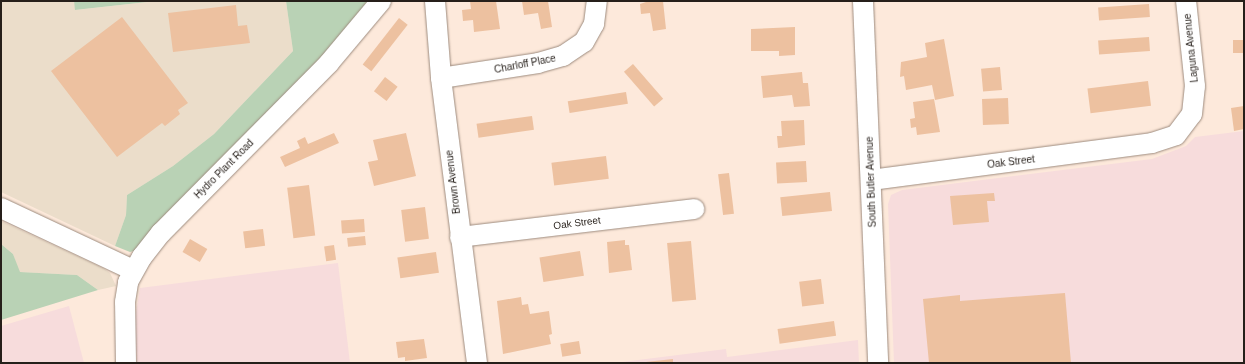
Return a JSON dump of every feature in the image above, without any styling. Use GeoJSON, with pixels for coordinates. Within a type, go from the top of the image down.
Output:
{"type":"FeatureCollection","features":[{"type":"Feature","properties":{"kind":"street","name":"Hydro Plant Road"},"geometry":{"type":"LineString","coordinates":[[126,363],[125,302],[128,282],[133,270],[161,233],[329,63],[381,1]]}},
{"type":"Feature","properties":{"kind":"street","name":"Brown Avenue"},"geometry":{"type":"LineString","coordinates":[[436,1],[441,78],[477,363]]}},
{"type":"Feature","properties":{"kind":"street","name":"Charloff Place"},"geometry":{"type":"LineString","coordinates":[[441,78],[538,63],[563,56],[584,42],[594,24],[597,1]]}},
{"type":"Feature","properties":{"kind":"street","name":"South Butler Avenue"},"geometry":{"type":"LineString","coordinates":[[863,1],[878,363]]}},
{"type":"Feature","properties":{"kind":"street","name":"Laguna Avenue"},"geometry":{"type":"LineString","coordinates":[[1152,143],[1176,135],[1192,114],[1195,86],[1186,1]]}},
{"type":"Feature","properties":{"kind":"street","name":"Oak Street"},"geometry":{"type":"LineString","coordinates":[[871,180],[1152,143]]}},
{"type":"Feature","properties":{"kind":"street"},"geometry":{"type":"LineString","coordinates":[[1,208],[133,270]]}},
{"type":"Feature","properties":{"kind":"street","name":"Oak Street"},"geometry":{"type":"LineString","coordinates":[[460,237],[694,209]]}},
{"type":"Feature","properties":{"kind":"shaded area"},"geometry":{"type":"Polygon","coordinates":[[[1,1],[74,1],[76,10],[156,1],[286,1],[293,51],[214,134],[173,166],[127,195],[126,215],[115,246],[1,192],[1,1]]]}},
{"type":"Feature","properties":{"kind":"shaded area"},"geometry":{"type":"Polygon","coordinates":[[[1244,131],[1244,363],[894,363],[888,204],[891,195],[902,190],[1152,159],[1186,146],[1195,137],[1244,131]]]}},
{"type":"Feature","properties":{"kind":"shaded area"},"geometry":{"type":"Polygon","coordinates":[[[1,221],[103,268],[110,273],[116,286],[98,290],[77,275],[19,272],[13,254],[1,244],[1,221]]]}},
{"type":"Feature","properties":{"kind":"shaded area"},"geometry":{"type":"Polygon","coordinates":[[[338,263],[350,363],[137,363],[134,324],[140,288],[338,263]]]}},
{"type":"Feature","properties":{"kind":"shaded area"},"geometry":{"type":"Polygon","coordinates":[[[69,306],[84,363],[1,363],[1,326],[69,306]]]}},
{"type":"Feature","properties":{"kind":"shaded area"},"geometry":{"type":"Polygon","coordinates":[[[858,340],[859,363],[614,363],[726,349],[727,357],[858,340]]]}},
{"type":"Feature","properties":{"kind":"green space"},"geometry":{"type":"Polygon","coordinates":[[[74,1],[156,1],[75,10],[74,1]]]}},
{"type":"Feature","properties":{"kind":"green space"},"geometry":{"type":"Polygon","coordinates":[[[286,1],[371,1],[330,49],[137,250],[130,252],[115,246],[126,215],[127,195],[173,166],[214,134],[293,51],[286,1]]]}},
{"type":"Feature","properties":{"kind":"green space"},"geometry":{"type":"Polygon","coordinates":[[[1,244],[13,254],[20,272],[77,275],[98,290],[1,320],[1,244]]]}},
{"type":"Feature","properties":{"kind":"building"},"geometry":{"type":"Polygon","coordinates":[[[470,1],[496,1],[500,29],[474,32],[473,20],[463,21],[462,10],[471,9],[470,1]]]}},
{"type":"Feature","properties":{"kind":"building"},"geometry":{"type":"Polygon","coordinates":[[[522,1],[548,1],[552,27],[541,29],[538,13],[524,15],[522,1]]]}},
{"type":"Feature","properties":{"kind":"building"},"geometry":{"type":"Polygon","coordinates":[[[649,1],[663,1],[666,29],[653,31],[650,13],[641,14],[640,4],[649,1]]]}},
{"type":"Feature","properties":{"kind":"building"},"geometry":{"type":"Polygon","coordinates":[[[1149,4],[1150,17],[1099,21],[1098,8],[1149,4]]]}},
{"type":"Feature","properties":{"kind":"building"},"geometry":{"type":"Polygon","coordinates":[[[236,5],[238,26],[247,25],[250,43],[173,52],[168,13],[236,5]]]}},
{"type":"Feature","properties":{"kind":"building"},"geometry":{"type":"Polygon","coordinates":[[[122,17],[188,103],[178,110],[180,114],[165,126],[162,123],[117,157],[51,71],[122,17]]]}},
{"type":"Feature","properties":{"kind":"building"},"geometry":{"type":"Polygon","coordinates":[[[399,18],[408,25],[371,71],[363,64],[399,18]]]}},
{"type":"Feature","properties":{"kind":"building"},"geometry":{"type":"Polygon","coordinates":[[[795,27],[795,55],[779,56],[779,51],[751,51],[751,29],[795,27]]]}},
{"type":"Feature","properties":{"kind":"building"},"geometry":{"type":"Polygon","coordinates":[[[1149,37],[1150,51],[1099,55],[1098,41],[1149,37]]]}},
{"type":"Feature","properties":{"kind":"building"},"geometry":{"type":"Polygon","coordinates":[[[944,39],[954,96],[935,100],[932,85],[906,90],[904,76],[900,77],[901,62],[927,57],[925,43],[944,39]]]}},
{"type":"Feature","properties":{"kind":"building"},"geometry":{"type":"Polygon","coordinates":[[[1233,40],[1244,40],[1244,53],[1233,53],[1233,40]]]}},
{"type":"Feature","properties":{"kind":"building"},"geometry":{"type":"Polygon","coordinates":[[[633,64],[663,99],[654,107],[624,72],[633,64]]]}},
{"type":"Feature","properties":{"kind":"building"},"geometry":{"type":"Polygon","coordinates":[[[1000,67],[1002,90],[983,92],[981,69],[1000,67]]]}},
{"type":"Feature","properties":{"kind":"building"},"geometry":{"type":"Polygon","coordinates":[[[802,72],[803,83],[808,83],[810,106],[794,107],[792,95],[763,98],[761,76],[802,72]]]}},
{"type":"Feature","properties":{"kind":"building"},"geometry":{"type":"Polygon","coordinates":[[[385,77],[398,87],[387,101],[374,91],[385,77]]]}},
{"type":"Feature","properties":{"kind":"building"},"geometry":{"type":"Polygon","coordinates":[[[1148,81],[1151,106],[1091,113],[1087,88],[1148,81]]]}},
{"type":"Feature","properties":{"kind":"building"},"geometry":{"type":"Polygon","coordinates":[[[626,92],[628,104],[570,113],[568,101],[626,92]]]}},
{"type":"Feature","properties":{"kind":"building"},"geometry":{"type":"Polygon","coordinates":[[[1008,98],[1009,124],[983,125],[982,99],[1008,98]]]}},
{"type":"Feature","properties":{"kind":"building"},"geometry":{"type":"Polygon","coordinates":[[[934,99],[940,132],[917,135],[916,127],[911,128],[910,119],[915,118],[913,102],[934,99]]]}},
{"type":"Feature","properties":{"kind":"building"},"geometry":{"type":"Polygon","coordinates":[[[1244,106],[1244,129],[1234,131],[1231,108],[1244,106]]]}},
{"type":"Feature","properties":{"kind":"building"},"geometry":{"type":"Polygon","coordinates":[[[532,116],[534,130],[478,138],[477,124],[532,116]]]}},
{"type":"Feature","properties":{"kind":"building"},"geometry":{"type":"Polygon","coordinates":[[[804,120],[805,145],[778,148],[777,136],[782,136],[781,121],[804,120]]]}},
{"type":"Feature","properties":{"kind":"building"},"geometry":{"type":"Polygon","coordinates":[[[334,133],[339,143],[285,167],[280,157],[300,148],[297,141],[305,137],[308,144],[334,133]]]}},
{"type":"Feature","properties":{"kind":"building"},"geometry":{"type":"Polygon","coordinates":[[[406,133],[416,176],[374,186],[368,162],[378,160],[373,140],[406,133]]]}},
{"type":"Feature","properties":{"kind":"building"},"geometry":{"type":"Polygon","coordinates":[[[606,156],[609,179],[554,186],[551,163],[606,156]]]}},
{"type":"Feature","properties":{"kind":"building"},"geometry":{"type":"Polygon","coordinates":[[[806,161],[807,182],[777,184],[776,163],[806,161]]]}},
{"type":"Feature","properties":{"kind":"building"},"geometry":{"type":"Polygon","coordinates":[[[729,173],[734,214],[723,215],[718,174],[729,173]]]}},
{"type":"Feature","properties":{"kind":"building"},"geometry":{"type":"Polygon","coordinates":[[[309,185],[315,236],[293,238],[287,188],[309,185]]]}},
{"type":"Feature","properties":{"kind":"building"},"geometry":{"type":"Polygon","coordinates":[[[830,192],[832,211],[782,216],[780,197],[830,192]]]}},
{"type":"Feature","properties":{"kind":"building"},"geometry":{"type":"Polygon","coordinates":[[[994,193],[995,201],[987,201],[989,222],[953,225],[950,196],[994,193]]]}},
{"type":"Feature","properties":{"kind":"building"},"geometry":{"type":"Polygon","coordinates":[[[425,207],[429,239],[405,242],[401,210],[425,207]]]}},
{"type":"Feature","properties":{"kind":"building"},"geometry":{"type":"Polygon","coordinates":[[[364,219],[365,232],[342,234],[341,221],[364,219]]]}},
{"type":"Feature","properties":{"kind":"building"},"geometry":{"type":"Polygon","coordinates":[[[263,229],[265,246],[245,248],[243,231],[263,229]]]}},
{"type":"Feature","properties":{"kind":"building"},"geometry":{"type":"Polygon","coordinates":[[[365,236],[366,245],[348,247],[347,238],[365,236]]]}},
{"type":"Feature","properties":{"kind":"building"},"geometry":{"type":"Polygon","coordinates":[[[190,239],[207,249],[200,262],[182,252],[190,239]]]}},
{"type":"Feature","properties":{"kind":"building"},"geometry":{"type":"Polygon","coordinates":[[[625,240],[625,245],[629,245],[632,270],[609,273],[607,242],[625,240]]]}},
{"type":"Feature","properties":{"kind":"building"},"geometry":{"type":"Polygon","coordinates":[[[691,241],[696,300],[672,302],[667,243],[691,241]]]}},
{"type":"Feature","properties":{"kind":"building"},"geometry":{"type":"Polygon","coordinates":[[[334,245],[336,260],[326,261],[324,246],[334,245]]]}},
{"type":"Feature","properties":{"kind":"building"},"geometry":{"type":"Polygon","coordinates":[[[580,251],[584,276],[543,282],[540,257],[580,251]]]}},
{"type":"Feature","properties":{"kind":"building"},"geometry":{"type":"Polygon","coordinates":[[[436,252],[439,273],[400,278],[397,257],[436,252]]]}},
{"type":"Feature","properties":{"kind":"building"},"geometry":{"type":"Polygon","coordinates":[[[821,279],[824,304],[802,306],[799,282],[821,279]]]}},
{"type":"Feature","properties":{"kind":"building"},"geometry":{"type":"Polygon","coordinates":[[[1065,293],[1071,363],[929,363],[923,299],[960,295],[960,301],[1065,293]]]}},
{"type":"Feature","properties":{"kind":"building"},"geometry":{"type":"Polygon","coordinates":[[[521,297],[522,305],[528,304],[530,314],[549,311],[552,334],[549,335],[551,344],[503,354],[497,301],[521,297]]]}},
{"type":"Feature","properties":{"kind":"building"},"geometry":{"type":"Polygon","coordinates":[[[834,321],[836,336],[780,344],[778,329],[834,321]]]}},
{"type":"Feature","properties":{"kind":"building"},"geometry":{"type":"Polygon","coordinates":[[[424,339],[427,358],[405,361],[405,357],[398,358],[396,342],[424,339]]]}},
{"type":"Feature","properties":{"kind":"building"},"geometry":{"type":"Polygon","coordinates":[[[579,341],[581,354],[562,357],[560,344],[579,341]]]}},
{"type":"Feature","properties":{"kind":"building"},"geometry":{"type":"Polygon","coordinates":[[[673,359],[673,363],[646,363],[646,362],[673,359]]]}}]}
